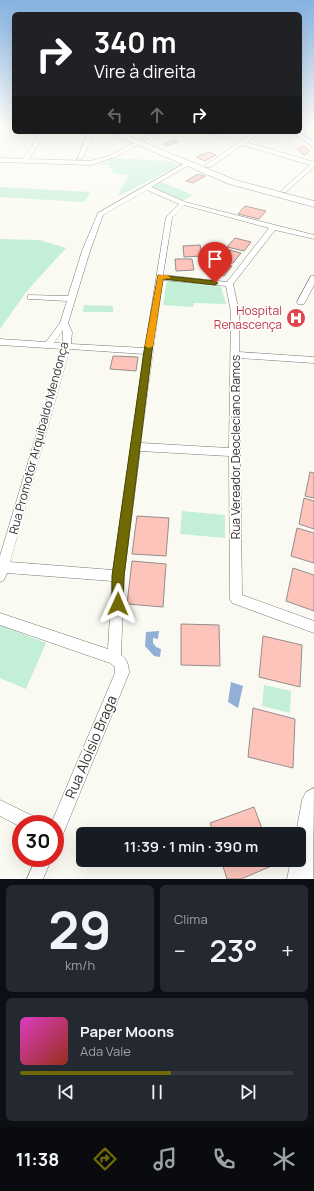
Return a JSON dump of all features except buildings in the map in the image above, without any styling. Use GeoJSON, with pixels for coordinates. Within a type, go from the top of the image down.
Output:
{"type":"FeatureCollection","features":[{"type":"Feature","properties":{"kind":"main road"},"geometry":{"type":"LineString","coordinates":[[192,166],[252,188],[314,204]]}},
{"type":"Feature","properties":{"kind":"main road"},"geometry":{"type":"LineString","coordinates":[[208,166],[254,184],[314,198]]}},
{"type":"Feature","properties":{"kind":"main road"},"geometry":{"type":"LineString","coordinates":[[300,879],[314,800]]}},
{"type":"Feature","properties":{"kind":"street","name":"Rua Promotor Arquibaldo Mendonça"},"geometry":{"type":"LineString","coordinates":[[48,345],[64,323],[98,218],[103,211],[183,166]]}},
{"type":"Feature","properties":{"kind":"street"},"geometry":{"type":"LineString","coordinates":[[284,191],[312,166]]}},
{"type":"Feature","properties":{"kind":"street"},"geometry":{"type":"LineString","coordinates":[[146,187],[182,202],[273,228],[314,237]]}},
{"type":"Feature","properties":{"kind":"street","name":"Rua Aloísio Braga"},"geometry":{"type":"LineString","coordinates":[[62,815],[122,672],[122,667],[117,660],[118,576],[148,351],[168,222],[172,213],[182,202]]}},
{"type":"Feature","properties":{"kind":"street"},"geometry":{"type":"LineString","coordinates":[[160,277],[229,284],[273,228]]}},
{"type":"Feature","properties":{"kind":"street"},"geometry":{"type":"LineString","coordinates":[[301,302],[314,278]]}},
{"type":"Feature","properties":{"kind":"street","name":"Rua Vereador Deocleciano Ramos"},"geometry":{"type":"LineString","coordinates":[[229,284],[235,312],[236,355],[234,452],[236,599],[314,627]]}},
{"type":"Feature","properties":{"kind":"street"},"geometry":{"type":"LineString","coordinates":[[31,296],[72,299]]}},
{"type":"Feature","properties":{"kind":"street","name":"Rua Promotor Arquibaldo Mendonça"},"geometry":{"type":"LineString","coordinates":[[2,572],[67,346],[68,332],[64,323]]}},
{"type":"Feature","properties":{"kind":"street"},"geometry":{"type":"LineString","coordinates":[[0,342],[148,351]]}},
{"type":"Feature","properties":{"kind":"street"},"geometry":{"type":"LineString","coordinates":[[236,355],[314,360]]}},
{"type":"Feature","properties":{"kind":"street"},"geometry":{"type":"LineString","coordinates":[[136,448],[234,452]]}},
{"type":"Feature","properties":{"kind":"street"},"geometry":{"type":"LineString","coordinates":[[2,572],[118,576]]}},
{"type":"Feature","properties":{"kind":"street"},"geometry":{"type":"LineString","coordinates":[[0,619],[117,660]]}},
{"type":"Feature","properties":{"kind":"street"},"geometry":{"type":"LineString","coordinates":[[0,808],[14,815]]}},
{"type":"Feature","properties":{"kind":"street"},"geometry":{"type":"LineString","coordinates":[[35,879],[40,867]]}},
{"type":"Feature","properties":{"kind":"green space"},"geometry":{"type":"Polygon","coordinates":[[[110,166],[177,166],[117,197],[129,175],[112,173],[113,168],[109,168],[110,166]]]}},
{"type":"Feature","properties":{"kind":"green space"},"geometry":{"type":"Polygon","coordinates":[[[159,181],[193,195],[183,201],[150,187],[159,181]]]}},
{"type":"Feature","properties":{"kind":"green space"},"geometry":{"type":"Polygon","coordinates":[[[0,187],[91,192],[84,202],[0,197],[0,187]]]}},
{"type":"Feature","properties":{"kind":"green space"},"geometry":{"type":"Polygon","coordinates":[[[0,239],[40,240],[66,248],[27,291],[0,329],[0,239]]]}},
{"type":"Feature","properties":{"kind":"green space"},"geometry":{"type":"Polygon","coordinates":[[[167,280],[221,287],[226,304],[194,303],[193,307],[163,305],[167,280]]]}},
{"type":"Feature","properties":{"kind":"green space"},"geometry":{"type":"Polygon","coordinates":[[[84,305],[113,306],[113,312],[83,312],[84,305]]]}},
{"type":"Feature","properties":{"kind":"green space"},"geometry":{"type":"Polygon","coordinates":[[[182,511],[225,515],[225,538],[180,534],[182,511]]]}},
{"type":"Feature","properties":{"kind":"green space"},"geometry":{"type":"Polygon","coordinates":[[[0,625],[46,643],[26,689],[0,678],[0,625]]]}},
{"type":"Feature","properties":{"kind":"green space"},"geometry":{"type":"Polygon","coordinates":[[[264,685],[291,691],[290,713],[262,706],[264,685]]]}},
{"type":"Feature","properties":{"kind":"water"},"geometry":{"type":"Polygon","coordinates":[[[159,631],[158,639],[153,638],[153,643],[156,647],[161,649],[160,657],[154,656],[145,646],[146,632],[159,631]]]}},
{"type":"Feature","properties":{"kind":"water"},"geometry":{"type":"Polygon","coordinates":[[[231,682],[243,686],[238,708],[228,702],[231,682]]]}},
{"type":"Feature","properties":{"kind":"slow traffic"},"geometry":{"type":"LineString","coordinates":[[149,346],[160,277],[167,278]]}},
{"type":"Feature","properties":{"kind":"place","name":"Hospital Renascença"},"geometry":{"type":"Point","coordinates":[296,318]}},
{"type":"Feature","properties":{"kind":"route"},"geometry":{"type":"LineString","coordinates":[[118,604],[118,576],[148,351],[160,277],[215,283]]}}]}
